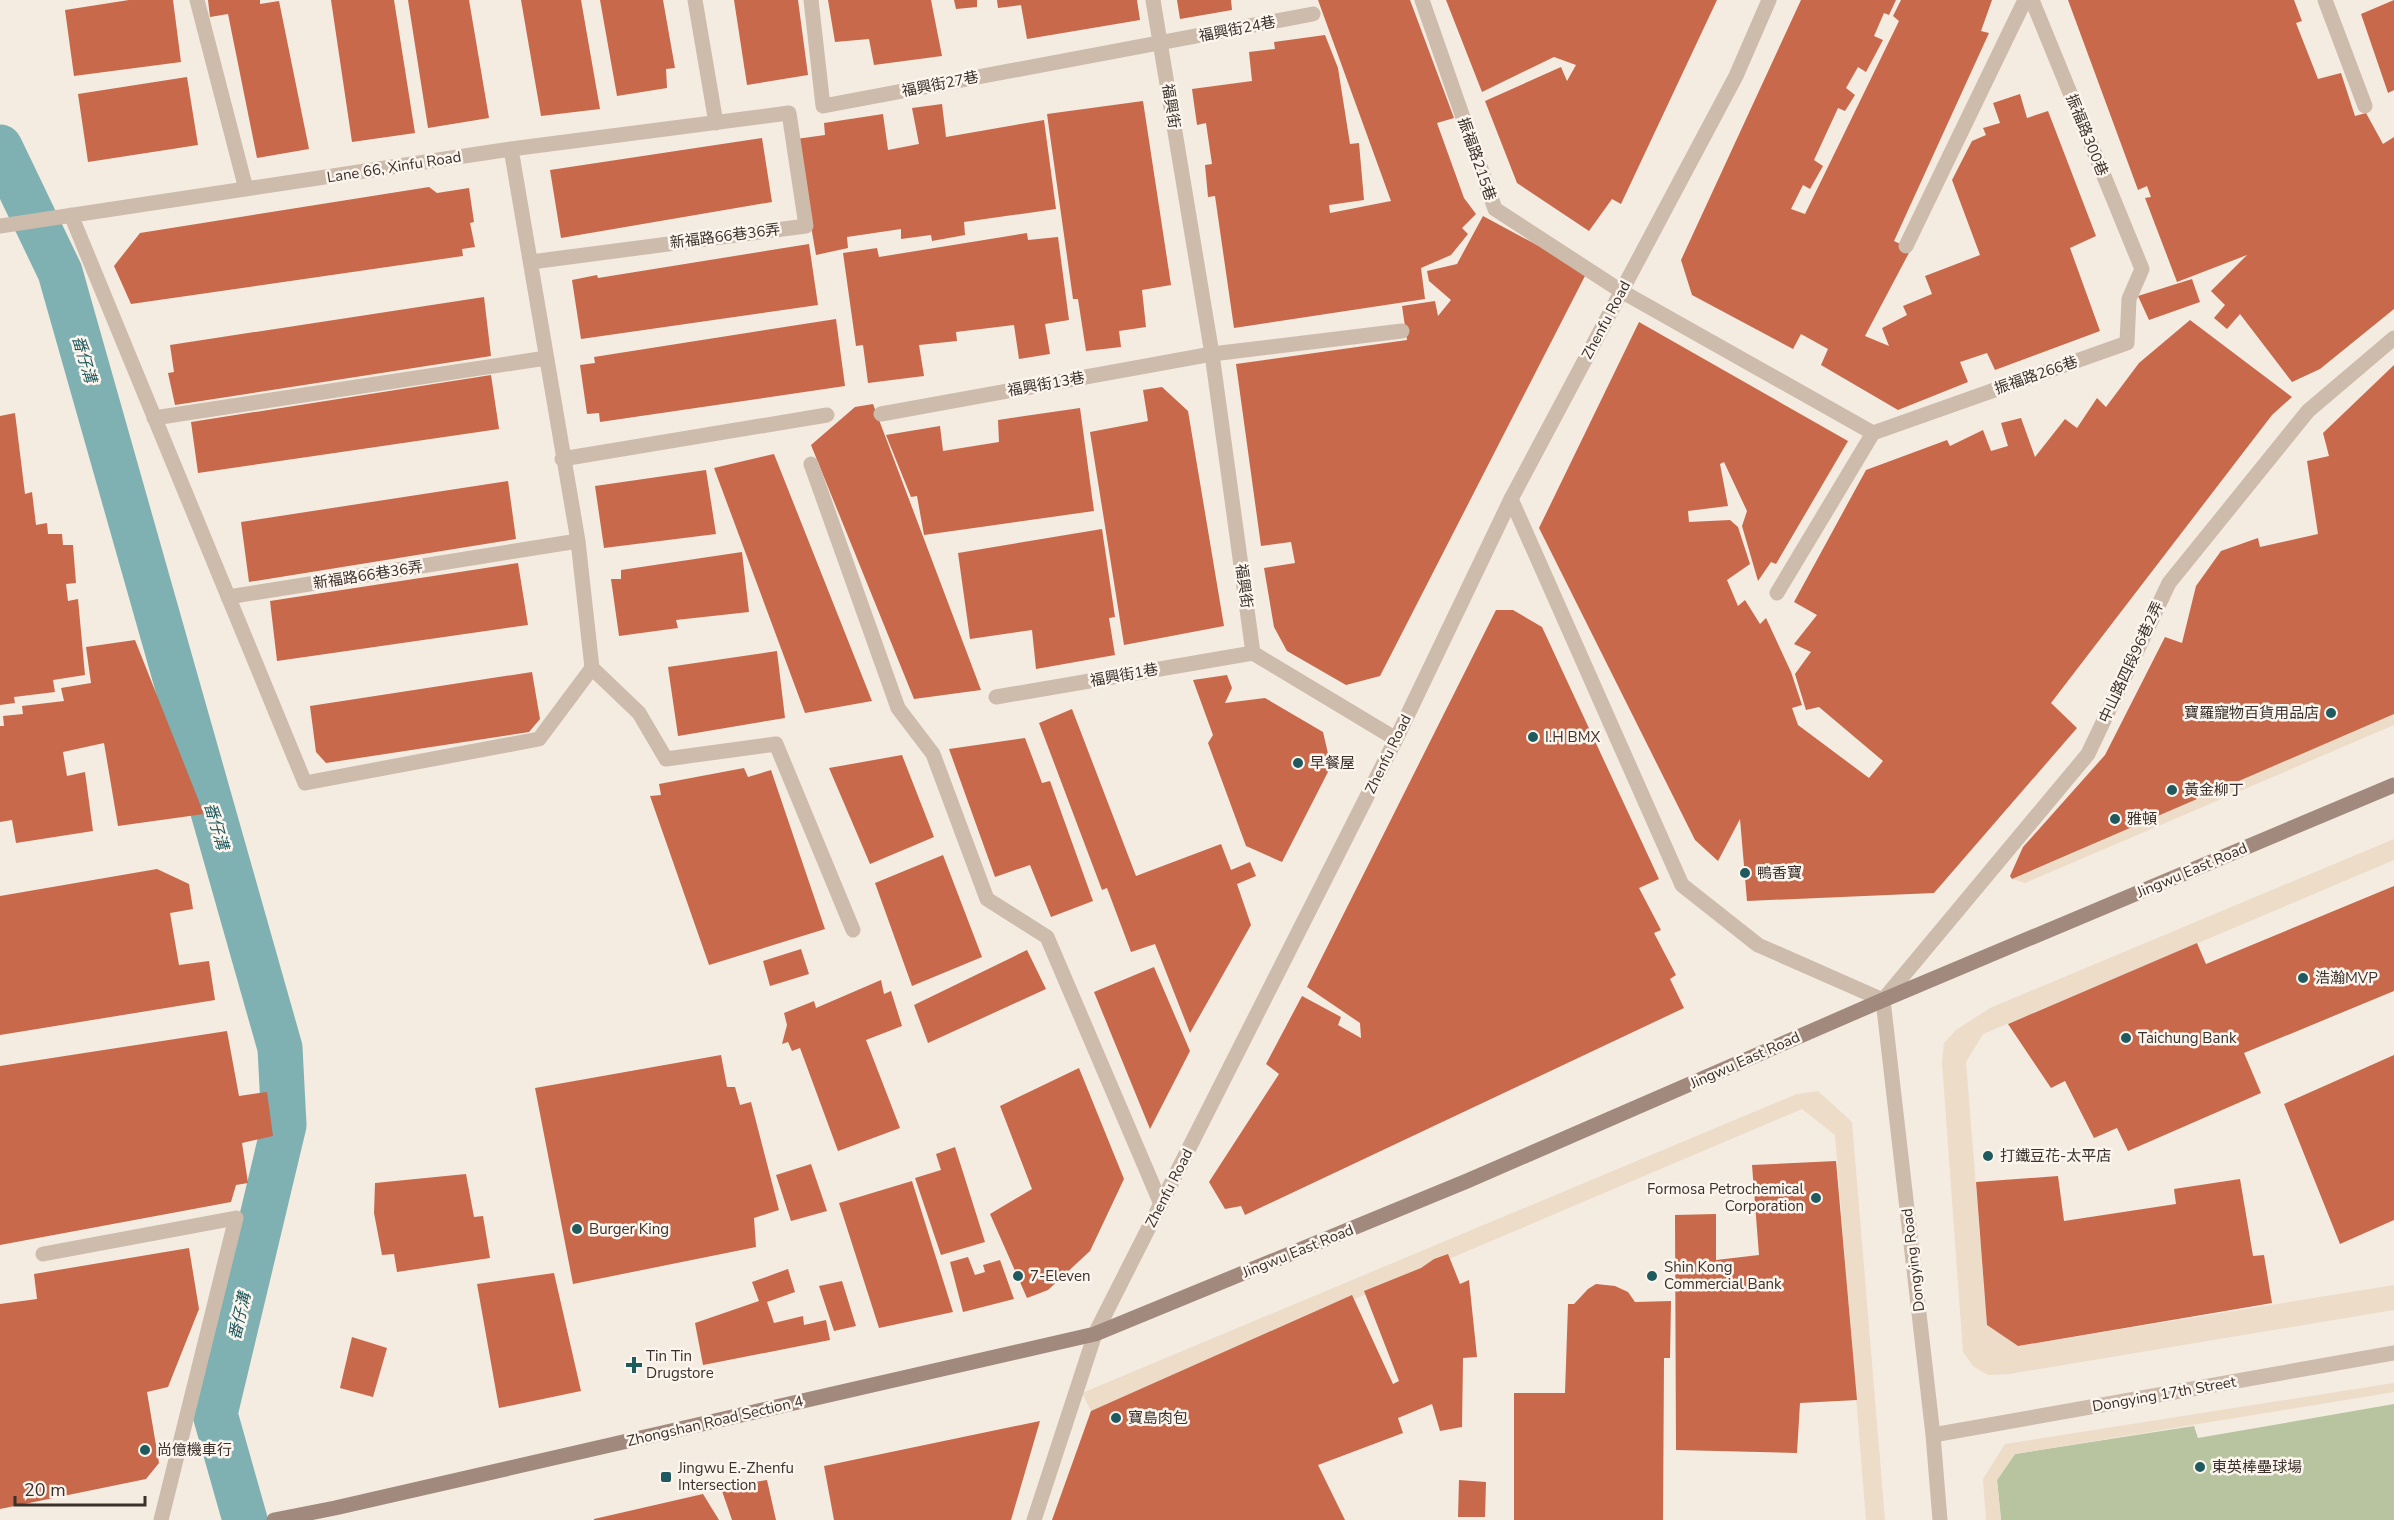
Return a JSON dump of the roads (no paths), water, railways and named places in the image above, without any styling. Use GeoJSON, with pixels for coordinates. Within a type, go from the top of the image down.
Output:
{"type":"FeatureCollection","features":[{"type":"Feature","properties":{"kind":"street"},"geometry":{"type":"LineString","coordinates":[[197,0],[246,189]]}},
{"type":"Feature","properties":{"kind":"street"},"geometry":{"type":"LineString","coordinates":[[695,0],[716,123]]}},
{"type":"Feature","properties":{"kind":"street","name":"福興街27巷"},"geometry":{"type":"LineString","coordinates":[[811,0],[823,106],[1161,43]]}},
{"type":"Feature","properties":{"kind":"street","name":"福興街"},"geometry":{"type":"LineString","coordinates":[[1154,0],[1212,354],[1253,653]]}},
{"type":"Feature","properties":{"kind":"street","name":"振福路215巷"},"geometry":{"type":"LineString","coordinates":[[1422,0],[1495,209],[1621,291]]}},
{"type":"Feature","properties":{"kind":"street","name":"Zhenfu Road"},"geometry":{"type":"LineString","coordinates":[[1034,1520],[1095,1334],[1396,739],[1511,499],[1736,75],[1770,0]]}},
{"type":"Feature","properties":{"kind":"street"},"geometry":{"type":"LineString","coordinates":[[1906,246],[2025,0]]}},
{"type":"Feature","properties":{"kind":"street","name":"振福路300巷"},"geometry":{"type":"LineString","coordinates":[[2032,0],[2142,269]]}},
{"type":"Feature","properties":{"kind":"street"},"geometry":{"type":"LineString","coordinates":[[2325,0],[2366,106]]}},
{"type":"Feature","properties":{"kind":"street","name":"福興街24巷"},"geometry":{"type":"LineString","coordinates":[[1161,43],[1313,14]]}},
{"type":"Feature","properties":{"kind":"street","name":"Lane 66, Xinfu Road"},"geometry":{"type":"LineString","coordinates":[[0,226],[511,149],[789,113]]}},
{"type":"Feature","properties":{"kind":"street","name":"新福路66巷36弄"},"geometry":{"type":"LineString","coordinates":[[531,262],[806,226],[789,113]]}},
{"type":"Feature","properties":{"kind":"street"},"geometry":{"type":"LineString","coordinates":[[511,149],[562,459],[578,541],[592,668],[639,713],[666,759],[776,744],[853,930]]}},
{"type":"Feature","properties":{"kind":"street"},"geometry":{"type":"LineString","coordinates":[[71,215],[305,783],[539,739],[592,668]]}},
{"type":"Feature","properties":{"kind":"street","name":"振福路266巷"},"geometry":{"type":"LineString","coordinates":[[1873,433],[2127,343],[2129,299],[2142,269]]}},
{"type":"Feature","properties":{"kind":"street"},"geometry":{"type":"LineString","coordinates":[[1621,291],[1873,433],[1777,593]]}},
{"type":"Feature","properties":{"kind":"street"},"geometry":{"type":"LineString","coordinates":[[1212,354],[1402,331]]}},
{"type":"Feature","properties":{"kind":"street","name":"中山路四段96巷2弄"},"geometry":{"type":"LineString","coordinates":[[1883,1000],[2088,754],[2169,583],[2308,411],[2394,338]]}},
{"type":"Feature","properties":{"kind":"street","name":"福興街13巷"},"geometry":{"type":"LineString","coordinates":[[881,414],[1212,354]]}},
{"type":"Feature","properties":{"kind":"street"},"geometry":{"type":"LineString","coordinates":[[154,418],[546,358]]}},
{"type":"Feature","properties":{"kind":"street"},"geometry":{"type":"LineString","coordinates":[[562,459],[827,415]]}},
{"type":"Feature","properties":{"kind":"street"},"geometry":{"type":"LineString","coordinates":[[811,464],[898,708],[933,754],[987,898],[1047,937],[1161,1204]]}},
{"type":"Feature","properties":{"kind":"street"},"geometry":{"type":"LineString","coordinates":[[1511,499],[1682,885],[1758,945],[1883,1000]]}},
{"type":"Feature","properties":{"kind":"street","name":"新福路66巷36弄"},"geometry":{"type":"LineString","coordinates":[[228,597],[578,541]]}},
{"type":"Feature","properties":{"kind":"street"},"geometry":{"type":"LineString","coordinates":[[1253,653],[1396,739]]}},
{"type":"Feature","properties":{"kind":"street","name":"福興街1巷"},"geometry":{"type":"LineString","coordinates":[[996,697],[1253,653]]}},
{"type":"Feature","properties":{"kind":"street","name":"Jingwu East Road"},"geometry":{"type":"LineString","coordinates":[[1095,1334],[1467,1181],[1883,1000],[2394,785]]}},
{"type":"Feature","properties":{"kind":"street","name":"Dongying Road"},"geometry":{"type":"LineString","coordinates":[[1883,1000],[1934,1435],[1940,1520]]}},
{"type":"Feature","properties":{"kind":"street"},"geometry":{"type":"LineString","coordinates":[[43,1254],[236,1218],[161,1520]]}},
{"type":"Feature","properties":{"kind":"street","name":"Zhongshan Road Section 4"},"geometry":{"type":"LineString","coordinates":[[274,1520],[1095,1334]]}},
{"type":"Feature","properties":{"kind":"street","name":"Dongying 17th Street"},"geometry":{"type":"LineString","coordinates":[[1934,1435],[2394,1353]]}},
{"type":"Feature","properties":{"kind":"waterway","name":"番仔溝"},"geometry":{"type":"LineString","coordinates":[[0,147],[60,272],[280,1048],[284,1125],[215,1414],[245,1520]]}},
{"type":"Feature","properties":{"kind":"place","name":"寶羅寵物百貨用品店"},"geometry":{"type":"Point","coordinates":[2331,713]}},
{"type":"Feature","properties":{"kind":"place","name":"I.H BMX"},"geometry":{"type":"Point","coordinates":[1533,737]}},
{"type":"Feature","properties":{"kind":"place","name":"早餐屋"},"geometry":{"type":"Point","coordinates":[1298,763]}},
{"type":"Feature","properties":{"kind":"place","name":"黃金柳丁"},"geometry":{"type":"Point","coordinates":[2172,790]}},
{"type":"Feature","properties":{"kind":"place","name":"雅頓"},"geometry":{"type":"Point","coordinates":[2115,819]}},
{"type":"Feature","properties":{"kind":"place","name":"鴨香寶"},"geometry":{"type":"Point","coordinates":[1745,873]}},
{"type":"Feature","properties":{"kind":"place","name":"浩瀚MVP"},"geometry":{"type":"Point","coordinates":[2303,978]}},
{"type":"Feature","properties":{"kind":"place","name":"Taichung Bank"},"geometry":{"type":"Point","coordinates":[2126,1038]}},
{"type":"Feature","properties":{"kind":"place","name":"打鐵豆花-太平店"},"geometry":{"type":"Point","coordinates":[1988,1156]}},
{"type":"Feature","properties":{"kind":"place","name":"Formosa Petrochemical Corporation"},"geometry":{"type":"Point","coordinates":[1816,1198]}},
{"type":"Feature","properties":{"kind":"place","name":"Burger King"},"geometry":{"type":"Point","coordinates":[577,1229]}},
{"type":"Feature","properties":{"kind":"place","name":"7-Eleven"},"geometry":{"type":"Point","coordinates":[1018,1276]}},
{"type":"Feature","properties":{"kind":"place","name":"Shin Kong Commercial Bank"},"geometry":{"type":"Point","coordinates":[1652,1276]}},
{"type":"Feature","properties":{"kind":"place","name":"Tin Tin Drugstore"},"geometry":{"type":"Point","coordinates":[634,1365]}},
{"type":"Feature","properties":{"kind":"place","name":"寶島肉包"},"geometry":{"type":"Point","coordinates":[1116,1418]}},
{"type":"Feature","properties":{"kind":"place","name":"尚億機車行"},"geometry":{"type":"Point","coordinates":[145,1450]}},
{"type":"Feature","properties":{"kind":"place","name":"東英棒壘球場"},"geometry":{"type":"Point","coordinates":[2200,1467]}},
{"type":"Feature","properties":{"kind":"place","name":"Jingwu E.-Zhenfu Intersection"},"geometry":{"type":"Point","coordinates":[666,1477]}}]}
